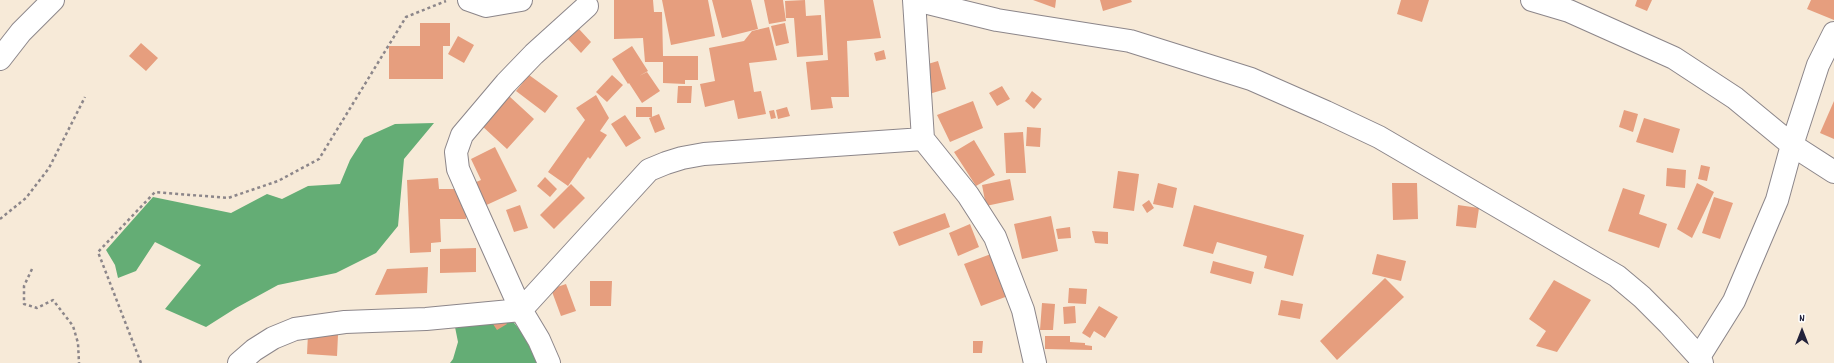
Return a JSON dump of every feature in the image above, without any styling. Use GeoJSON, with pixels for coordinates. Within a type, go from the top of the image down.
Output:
{"type":"FeatureCollection","features":[{"type":"Feature","properties":{"kind":"street"},"geometry":{"type":"LineString","coordinates":[[0,59],[21,32],[53,0]]}},
{"type":"Feature","properties":{"kind":"street"},"geometry":{"type":"LineString","coordinates":[[469,0],[486,6],[521,0]]}},
{"type":"Feature","properties":{"kind":"street"},"geometry":{"type":"LineString","coordinates":[[1035,363],[1023,310],[995,237],[968,195],[923,139],[915,0],[997,20],[1130,41],[1250,79],[1326,112],[1379,138],[1617,276],[1642,297],[1701,360],[1734,301],[1777,200],[1792,146],[1818,65],[1834,33]]}},
{"type":"Feature","properties":{"kind":"street"},"geometry":{"type":"LineString","coordinates":[[1532,0],[1569,11],[1674,58],[1736,98],[1792,146],[1834,172]]}},
{"type":"Feature","properties":{"kind":"street"},"geometry":{"type":"LineString","coordinates":[[549,363],[539,340],[521,310],[458,169],[456,152],[462,135],[506,83],[534,54],[587,6]]}},
{"type":"Feature","properties":{"kind":"street"},"geometry":{"type":"LineString","coordinates":[[239,363],[254,350],[273,338],[295,329],[345,322],[426,319],[521,310],[649,170],[666,163],[704,154],[923,139]]}},
{"type":"Feature","properties":{"kind":"path"},"geometry":{"type":"LineString","coordinates":[[141,363],[98,252],[155,192],[228,198],[278,180],[320,159],[406,17],[449,0]]}},
{"type":"Feature","properties":{"kind":"path"},"geometry":{"type":"LineString","coordinates":[[0,219],[26,198],[49,168],[85,97]]}},
{"type":"Feature","properties":{"kind":"path"},"geometry":{"type":"LineString","coordinates":[[32,269],[24,286],[24,304],[36,308],[53,300],[73,326],[78,343],[79,363]]}},
{"type":"Feature","properties":{"kind":"green space"},"geometry":{"type":"Polygon","coordinates":[[[434,123],[404,159],[398,226],[376,253],[336,273],[278,285],[236,308],[206,327],[165,309],[201,265],[155,242],[136,271],[118,278],[115,265],[106,250],[153,197],[231,213],[267,194],[282,199],[308,186],[340,184],[350,160],[364,138],[395,124],[434,123]]]}},
{"type":"Feature","properties":{"kind":"green space"},"geometry":{"type":"Polygon","coordinates":[[[497,302],[524,335],[537,363],[450,363],[453,359],[458,342],[454,322],[497,302]]]}},
{"type":"Feature","properties":{"kind":"building"},"geometry":{"type":"Polygon","coordinates":[[[614,0],[653,0],[654,12],[662,12],[663,56],[698,56],[698,80],[685,80],[685,84],[663,83],[663,62],[645,62],[643,38],[614,39],[614,0]]]}},
{"type":"Feature","properties":{"kind":"building"},"geometry":{"type":"Polygon","coordinates":[[[662,0],[708,0],[715,36],[671,45],[662,0]]]}},
{"type":"Feature","properties":{"kind":"building"},"geometry":{"type":"Polygon","coordinates":[[[712,0],[751,0],[758,29],[722,38],[712,0]]]}},
{"type":"Feature","properties":{"kind":"building"},"geometry":{"type":"Polygon","coordinates":[[[764,0],[783,0],[786,21],[769,24],[764,0]]]}},
{"type":"Feature","properties":{"kind":"building"},"geometry":{"type":"Polygon","coordinates":[[[805,0],[806,16],[821,15],[823,55],[797,57],[794,18],[786,18],[785,1],[805,0]]]}},
{"type":"Feature","properties":{"kind":"building"},"geometry":{"type":"Polygon","coordinates":[[[824,0],[873,0],[881,38],[847,41],[849,97],[831,97],[833,108],[811,110],[806,62],[828,60],[824,0]]]}},
{"type":"Feature","properties":{"kind":"building"},"geometry":{"type":"Polygon","coordinates":[[[1033,0],[1056,0],[1055,8],[1033,0]]]}},
{"type":"Feature","properties":{"kind":"building"},"geometry":{"type":"Polygon","coordinates":[[[1100,0],[1131,0],[1132,2],[1103,11],[1100,0]]]}},
{"type":"Feature","properties":{"kind":"building"},"geometry":{"type":"Polygon","coordinates":[[[1401,0],[1429,0],[1422,22],[1397,14],[1401,0]]]}},
{"type":"Feature","properties":{"kind":"building"},"geometry":{"type":"Polygon","coordinates":[[[1637,0],[1652,0],[1647,11],[1635,6],[1637,0]]]}},
{"type":"Feature","properties":{"kind":"building"},"geometry":{"type":"Polygon","coordinates":[[[1811,0],[1834,0],[1834,20],[1807,9],[1811,0]]]}},
{"type":"Feature","properties":{"kind":"building"},"geometry":{"type":"Polygon","coordinates":[[[420,23],[450,23],[450,46],[443,46],[443,79],[389,79],[389,46],[420,46],[420,23]]]}},
{"type":"Feature","properties":{"kind":"building"},"geometry":{"type":"Polygon","coordinates":[[[785,23],[789,43],[776,46],[771,26],[785,23]]]}},
{"type":"Feature","properties":{"kind":"building"},"geometry":{"type":"Polygon","coordinates":[[[769,27],[777,60],[749,63],[754,92],[761,91],[766,114],[738,119],[734,100],[705,107],[700,84],[715,81],[709,48],[744,41],[752,31],[769,27]]]}},
{"type":"Feature","properties":{"kind":"building"},"geometry":{"type":"Polygon","coordinates":[[[579,29],[591,42],[581,53],[568,39],[579,29]]]}},
{"type":"Feature","properties":{"kind":"building"},"geometry":{"type":"Polygon","coordinates":[[[458,36],[474,45],[464,63],[448,54],[458,36]]]}},
{"type":"Feature","properties":{"kind":"building"},"geometry":{"type":"Polygon","coordinates":[[[141,43],[158,58],[146,71],[129,56],[141,43]]]}},
{"type":"Feature","properties":{"kind":"building"},"geometry":{"type":"Polygon","coordinates":[[[632,46],[648,71],[639,76],[647,72],[660,91],[642,103],[612,59],[632,46]]]}},
{"type":"Feature","properties":{"kind":"building"},"geometry":{"type":"Polygon","coordinates":[[[884,50],[886,59],[876,61],[874,53],[884,50]]]}},
{"type":"Feature","properties":{"kind":"building"},"geometry":{"type":"Polygon","coordinates":[[[938,61],[946,89],[929,94],[921,66],[938,61]]]}},
{"type":"Feature","properties":{"kind":"building"},"geometry":{"type":"Polygon","coordinates":[[[529,75],[558,96],[545,113],[516,91],[529,75]]]}},
{"type":"Feature","properties":{"kind":"building"},"geometry":{"type":"Polygon","coordinates":[[[612,75],[623,85],[607,102],[596,92],[612,75]]]}},
{"type":"Feature","properties":{"kind":"building"},"geometry":{"type":"Polygon","coordinates":[[[678,86],[692,86],[691,103],[677,103],[678,86]]]}},
{"type":"Feature","properties":{"kind":"building"},"geometry":{"type":"Polygon","coordinates":[[[1002,86],[1010,99],[997,106],[989,93],[1002,86]]]}},
{"type":"Feature","properties":{"kind":"building"},"geometry":{"type":"Polygon","coordinates":[[[1032,91],[1042,99],[1034,109],[1025,101],[1032,91]]]}},
{"type":"Feature","properties":{"kind":"building"},"geometry":{"type":"Polygon","coordinates":[[[596,95],[609,118],[600,131],[607,135],[590,159],[588,157],[568,186],[548,172],[585,120],[576,108],[596,95]]]}},
{"type":"Feature","properties":{"kind":"building"},"geometry":{"type":"Polygon","coordinates":[[[509,96],[534,119],[507,149],[481,125],[509,96]]]}},
{"type":"Feature","properties":{"kind":"building"},"geometry":{"type":"Polygon","coordinates":[[[973,101],[983,128],[950,142],[937,115],[973,101]]]}},
{"type":"Feature","properties":{"kind":"building"},"geometry":{"type":"Polygon","coordinates":[[[1834,101],[1834,139],[1820,133],[1834,101]]]}},
{"type":"Feature","properties":{"kind":"building"},"geometry":{"type":"Polygon","coordinates":[[[636,107],[652,107],[652,117],[636,117],[636,107]]]}},
{"type":"Feature","properties":{"kind":"building"},"geometry":{"type":"Polygon","coordinates":[[[787,107],[790,116],[778,119],[776,110],[787,107]]]}},
{"type":"Feature","properties":{"kind":"building"},"geometry":{"type":"Polygon","coordinates":[[[774,110],[776,118],[771,119],[769,111],[774,110]]]}},
{"type":"Feature","properties":{"kind":"building"},"geometry":{"type":"Polygon","coordinates":[[[1624,110],[1638,114],[1633,132],[1619,127],[1624,110]]]}},
{"type":"Feature","properties":{"kind":"building"},"geometry":{"type":"Polygon","coordinates":[[[659,114],[665,129],[655,133],[649,118],[659,114]]]}},
{"type":"Feature","properties":{"kind":"building"},"geometry":{"type":"Polygon","coordinates":[[[625,115],[641,138],[626,147],[611,124],[625,115]]]}},
{"type":"Feature","properties":{"kind":"building"},"geometry":{"type":"Polygon","coordinates":[[[1644,118],[1680,129],[1673,153],[1636,142],[1644,118]]]}},
{"type":"Feature","properties":{"kind":"building"},"geometry":{"type":"Polygon","coordinates":[[[1027,127],[1041,128],[1040,147],[1026,146],[1027,127]]]}},
{"type":"Feature","properties":{"kind":"building"},"geometry":{"type":"Polygon","coordinates":[[[1023,132],[1026,173],[1006,173],[1004,133],[1023,132]]]}},
{"type":"Feature","properties":{"kind":"building"},"geometry":{"type":"Polygon","coordinates":[[[974,140],[995,175],[976,186],[954,152],[974,140]]]}},
{"type":"Feature","properties":{"kind":"building"},"geometry":{"type":"Polygon","coordinates":[[[495,147],[517,191],[480,208],[469,185],[481,180],[471,159],[495,147]]]}},
{"type":"Feature","properties":{"kind":"building"},"geometry":{"type":"Polygon","coordinates":[[[1701,165],[1710,167],[1707,181],[1698,179],[1701,165]]]}},
{"type":"Feature","properties":{"kind":"building"},"geometry":{"type":"Polygon","coordinates":[[[1667,168],[1686,170],[1685,188],[1666,186],[1667,168]]]}},
{"type":"Feature","properties":{"kind":"building"},"geometry":{"type":"Polygon","coordinates":[[[1118,171],[1139,174],[1134,211],[1113,208],[1118,171]]]}},
{"type":"Feature","properties":{"kind":"building"},"geometry":{"type":"Polygon","coordinates":[[[545,177],[557,189],[550,197],[537,186],[545,177]]]}},
{"type":"Feature","properties":{"kind":"building"},"geometry":{"type":"Polygon","coordinates":[[[438,178],[439,189],[454,189],[466,208],[466,219],[440,219],[441,242],[431,243],[431,252],[410,253],[407,180],[438,178]]]}},
{"type":"Feature","properties":{"kind":"building"},"geometry":{"type":"Polygon","coordinates":[[[1010,179],[1014,200],[986,206],[982,185],[1010,179]]]}},
{"type":"Feature","properties":{"kind":"building"},"geometry":{"type":"Polygon","coordinates":[[[1158,183],[1177,188],[1173,208],[1153,204],[1158,183]]]}},
{"type":"Feature","properties":{"kind":"building"},"geometry":{"type":"Polygon","coordinates":[[[1392,183],[1417,183],[1418,219],[1393,220],[1392,183]]]}},
{"type":"Feature","properties":{"kind":"building"},"geometry":{"type":"Polygon","coordinates":[[[1697,183],[1714,192],[1692,238],[1677,229],[1697,183]]]}},
{"type":"Feature","properties":{"kind":"building"},"geometry":{"type":"Polygon","coordinates":[[[571,184],[585,198],[554,229],[540,215],[571,184]]]}},
{"type":"Feature","properties":{"kind":"building"},"geometry":{"type":"Polygon","coordinates":[[[1623,188],[1645,195],[1639,214],[1667,224],[1659,248],[1608,231],[1623,188]]]}},
{"type":"Feature","properties":{"kind":"building"},"geometry":{"type":"Polygon","coordinates":[[[1714,197],[1733,203],[1720,239],[1702,233],[1714,197]]]}},
{"type":"Feature","properties":{"kind":"building"},"geometry":{"type":"Polygon","coordinates":[[[1149,200],[1154,208],[1147,213],[1142,205],[1149,200]]]}},
{"type":"Feature","properties":{"kind":"building"},"geometry":{"type":"Polygon","coordinates":[[[520,205],[528,228],[514,232],[506,210],[520,205]]]}},
{"type":"Feature","properties":{"kind":"building"},"geometry":{"type":"Polygon","coordinates":[[[1194,205],[1304,235],[1293,276],[1264,268],[1267,256],[1217,242],[1213,254],[1183,246],[1194,205]]]}},
{"type":"Feature","properties":{"kind":"building"},"geometry":{"type":"Polygon","coordinates":[[[1458,205],[1479,208],[1476,228],[1456,226],[1458,205]]]}},
{"type":"Feature","properties":{"kind":"building"},"geometry":{"type":"Polygon","coordinates":[[[945,213],[950,227],[899,246],[893,232],[945,213]]]}},
{"type":"Feature","properties":{"kind":"building"},"geometry":{"type":"Polygon","coordinates":[[[1051,216],[1058,251],[1022,259],[1014,224],[1051,216]]]}},
{"type":"Feature","properties":{"kind":"building"},"geometry":{"type":"Polygon","coordinates":[[[970,224],[979,247],[958,256],[949,233],[970,224]]]}},
{"type":"Feature","properties":{"kind":"building"},"geometry":{"type":"Polygon","coordinates":[[[1070,227],[1071,238],[1058,239],[1056,229],[1070,227]]]}},
{"type":"Feature","properties":{"kind":"building"},"geometry":{"type":"Polygon","coordinates":[[[1092,231],[1108,232],[1108,244],[1095,243],[1092,231]]]}},
{"type":"Feature","properties":{"kind":"building"},"geometry":{"type":"Polygon","coordinates":[[[476,248],[476,272],[440,273],[440,249],[476,248]]]}},
{"type":"Feature","properties":{"kind":"building"},"geometry":{"type":"Polygon","coordinates":[[[991,254],[1008,296],[981,306],[964,264],[991,254]]]}},
{"type":"Feature","properties":{"kind":"building"},"geometry":{"type":"Polygon","coordinates":[[[1377,254],[1406,261],[1401,281],[1372,274],[1377,254]]]}},
{"type":"Feature","properties":{"kind":"building"},"geometry":{"type":"Polygon","coordinates":[[[1213,261],[1254,272],[1251,284],[1210,273],[1213,261]]]}},
{"type":"Feature","properties":{"kind":"building"},"geometry":{"type":"Polygon","coordinates":[[[428,267],[427,293],[375,295],[387,269],[428,267]]]}},
{"type":"Feature","properties":{"kind":"building"},"geometry":{"type":"Polygon","coordinates":[[[1385,278],[1404,297],[1337,360],[1320,341],[1385,278]]]}},
{"type":"Feature","properties":{"kind":"building"},"geometry":{"type":"Polygon","coordinates":[[[1554,280],[1591,300],[1557,352],[1536,346],[1546,331],[1529,319],[1554,280]]]}},
{"type":"Feature","properties":{"kind":"building"},"geometry":{"type":"Polygon","coordinates":[[[590,281],[612,281],[611,306],[590,306],[590,281]]]}},
{"type":"Feature","properties":{"kind":"building"},"geometry":{"type":"Polygon","coordinates":[[[566,284],[576,311],[561,316],[551,289],[566,284]]]}},
{"type":"Feature","properties":{"kind":"building"},"geometry":{"type":"Polygon","coordinates":[[[1069,288],[1087,289],[1086,304],[1068,303],[1069,288]]]}},
{"type":"Feature","properties":{"kind":"building"},"geometry":{"type":"Polygon","coordinates":[[[1281,300],[1303,304],[1300,319],[1278,315],[1281,300]]]}},
{"type":"Feature","properties":{"kind":"building"},"geometry":{"type":"Polygon","coordinates":[[[1042,303],[1055,304],[1053,330],[1040,330],[1042,303]]]}},
{"type":"Feature","properties":{"kind":"building"},"geometry":{"type":"Polygon","coordinates":[[[1075,306],[1076,323],[1064,324],[1063,307],[1075,306]]]}},
{"type":"Feature","properties":{"kind":"building"},"geometry":{"type":"Polygon","coordinates":[[[1099,306],[1118,317],[1105,338],[1094,331],[1090,338],[1082,333],[1099,306]]]}},
{"type":"Feature","properties":{"kind":"building"},"geometry":{"type":"Polygon","coordinates":[[[501,315],[507,324],[497,330],[491,321],[501,315]]]}},
{"type":"Feature","properties":{"kind":"building"},"geometry":{"type":"Polygon","coordinates":[[[308,334],[338,335],[337,356],[307,354],[308,334]]]}},
{"type":"Feature","properties":{"kind":"building"},"geometry":{"type":"Polygon","coordinates":[[[1045,336],[1070,336],[1070,342],[1085,343],[1085,345],[1092,346],[1092,350],[1045,349],[1045,336]]]}},
{"type":"Feature","properties":{"kind":"building"},"geometry":{"type":"Polygon","coordinates":[[[973,341],[983,341],[982,353],[973,353],[973,341]]]}}]}
